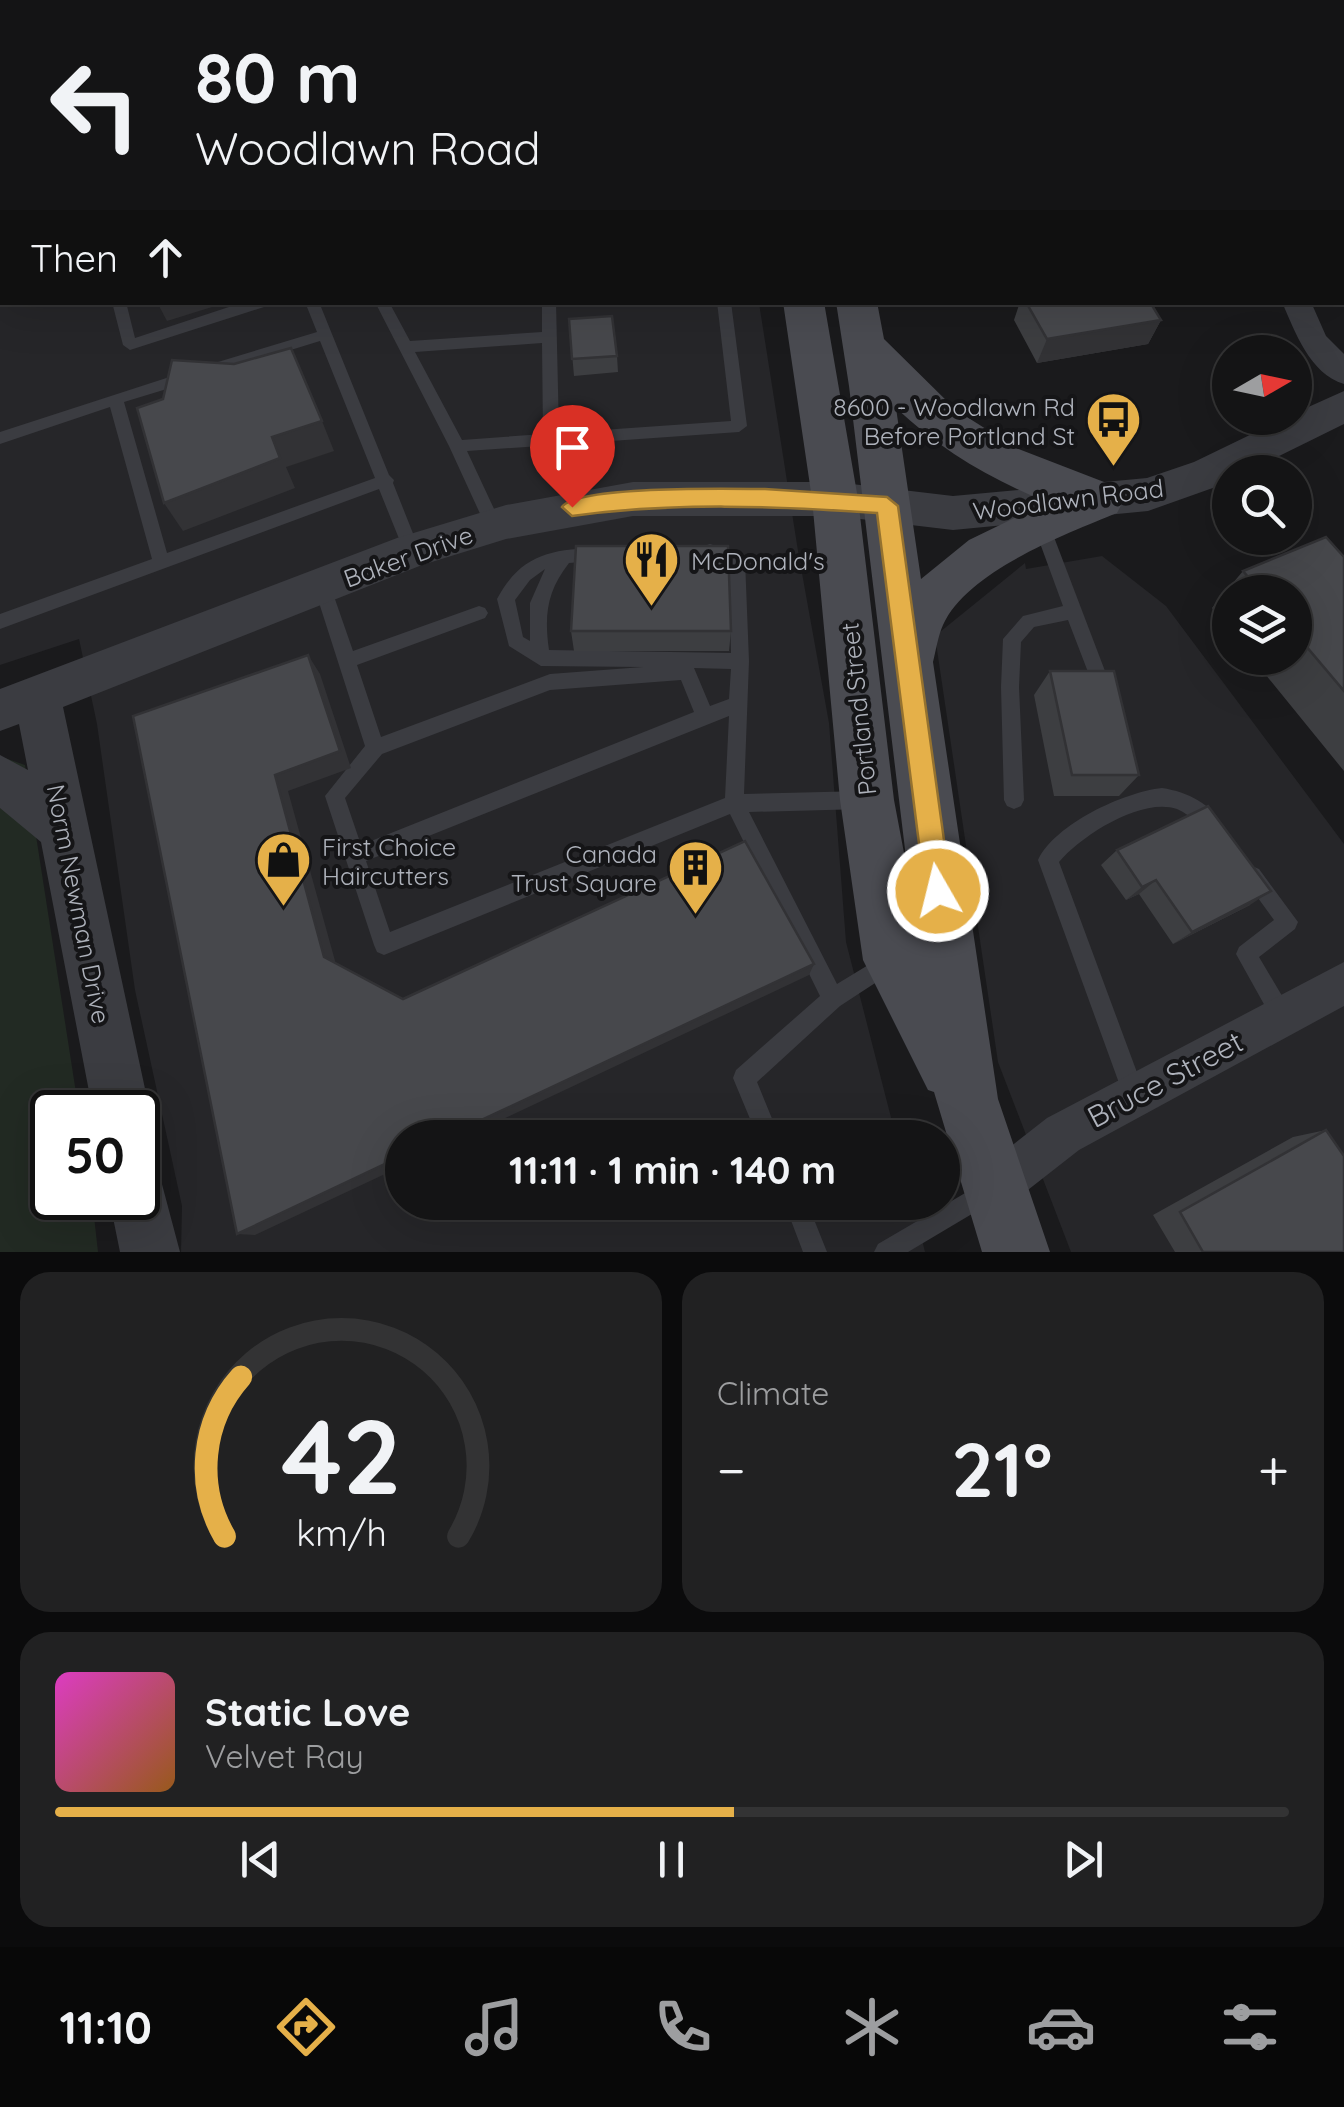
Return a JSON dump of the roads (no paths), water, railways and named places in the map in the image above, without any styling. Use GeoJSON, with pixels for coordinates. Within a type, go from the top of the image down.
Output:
{"type":"FeatureCollection","features":[{"type":"Feature","properties":{"kind":"main road","name":"Portland Street"},"geometry":{"type":"LineString","coordinates":[[804,305],[836,499],[867,800],[893,960],[966,1099]]}},
{"type":"Feature","properties":{"kind":"main road","name":"Portland Street"},"geometry":{"type":"LineString","coordinates":[[860,323],[966,1099],[1016,1252]]}},
{"type":"Feature","properties":{"kind":"main road"},"geometry":{"type":"LineString","coordinates":[[860,323],[914,403],[986,455],[1059,490],[1101,500]]}},
{"type":"Feature","properties":{"kind":"main road"},"geometry":{"type":"LineString","coordinates":[[907,667],[917,628],[930,602],[962,572],[1042,524],[1101,500]]}},
{"type":"Feature","properties":{"kind":"street"},"geometry":{"type":"LineString","coordinates":[[1297,305],[1314,342],[1344,373]]}},
{"type":"Feature","properties":{"kind":"street","name":"Woodlawn Road"},"geometry":{"type":"LineString","coordinates":[[836,499],[967,513],[1101,500],[1182,484],[1344,406]]}},
{"type":"Feature","properties":{"kind":"street","name":"Baker Drive"},"geometry":{"type":"LineString","coordinates":[[18,703],[412,551],[494,526],[572,507],[633,499],[836,499]]}},
{"type":"Feature","properties":{"kind":"street","name":"Norm Newman Drive"},"geometry":{"type":"LineString","coordinates":[[18,703],[65,830],[117,1090]]}},
{"type":"Feature","properties":{"kind":"street"},"geometry":{"type":"LineString","coordinates":[[0,778],[65,830]]}},
{"type":"Feature","properties":{"kind":"street","name":"Bruce Street"},"geometry":{"type":"LineString","coordinates":[[994,1188],[1063,1134],[1344,983]]}},
{"type":"Feature","properties":{"kind":"street"},"geometry":{"type":"LineString","coordinates":[[143,1220],[150,1252]]}},
{"type":"Feature","properties":{"kind":"lane"},"geometry":{"type":"LineString","coordinates":[[120,305],[130,345],[253,305]]}},
{"type":"Feature","properties":{"kind":"lane"},"geometry":{"type":"LineString","coordinates":[[313,305],[412,551]]}},
{"type":"Feature","properties":{"kind":"lane"},"geometry":{"type":"LineString","coordinates":[[384,305],[494,526]]}},
{"type":"Feature","properties":{"kind":"lane"},"geometry":{"type":"LineString","coordinates":[[550,305],[551,439]]}},
{"type":"Feature","properties":{"kind":"lane"},"geometry":{"type":"LineString","coordinates":[[457,446],[739,426],[724,305]]}},
{"type":"Feature","properties":{"kind":"lane"},"geometry":{"type":"LineString","coordinates":[[0,438],[327,334]]}},
{"type":"Feature","properties":{"kind":"lane"},"geometry":{"type":"LineString","coordinates":[[404,346],[550,337]]}},
{"type":"Feature","properties":{"kind":"lane"},"geometry":{"type":"LineString","coordinates":[[115,399],[162,564]]}},
{"type":"Feature","properties":{"kind":"lane"},"geometry":{"type":"LineString","coordinates":[[0,622],[386,480]]}},
{"type":"Feature","properties":{"kind":"lane"},"geometry":{"type":"LineString","coordinates":[[1042,524],[1112,714]]}},
{"type":"Feature","properties":{"kind":"lane"},"geometry":{"type":"LineString","coordinates":[[697,551],[716,550],[737,560],[740,661],[734,803],[833,999]]}},
{"type":"Feature","properties":{"kind":"lane"},"geometry":{"type":"LineString","coordinates":[[622,554],[565,556],[540,562],[518,576],[506,599],[508,623],[515,640],[541,658],[740,661]]}},
{"type":"Feature","properties":{"kind":"lane"},"geometry":{"type":"LineString","coordinates":[[541,658],[536,624],[543,582],[565,556]]}},
{"type":"Feature","properties":{"kind":"lane"},"geometry":{"type":"LineString","coordinates":[[323,587],[375,748]]}},
{"type":"Feature","properties":{"kind":"lane"},"geometry":{"type":"LineString","coordinates":[[1014,800],[1012,639],[1029,620],[1074,611]]}},
{"type":"Feature","properties":{"kind":"lane"},"geometry":{"type":"LineString","coordinates":[[347,661],[479,613]]}},
{"type":"Feature","properties":{"kind":"lane"},"geometry":{"type":"LineString","coordinates":[[704,716],[687,672],[550,682],[375,748],[336,796],[384,944],[734,803],[867,800]]}},
{"type":"Feature","properties":{"kind":"lane"},"geometry":{"type":"LineString","coordinates":[[356,856],[739,702]]}},
{"type":"Feature","properties":{"kind":"lane"},"geometry":{"type":"LineString","coordinates":[[1134,1094],[1048,860],[1058,844],[1121,809],[1158,796],[1197,806],[1288,922],[1246,954],[1283,1016]]}},
{"type":"Feature","properties":{"kind":"lane"},"geometry":{"type":"LineString","coordinates":[[761,1120],[744,1078],[833,999],[893,960]]}},
{"type":"Feature","properties":{"kind":"lane"},"geometry":{"type":"LineString","coordinates":[[886,1252],[994,1188]]}},
{"type":"Feature","properties":{"kind":"lane"},"geometry":{"type":"LineString","coordinates":[[802,1220],[815,1252]]}},
{"type":"Feature","properties":{"kind":"place","name":"8600 - Woodlawn Rd Before Portland St"},"geometry":{"type":"Point","coordinates":[1114,469]}},
{"type":"Feature","properties":{"kind":"place","name":"McDonald's"},"geometry":{"type":"Point","coordinates":[652,609]}},
{"type":"Feature","properties":{"kind":"place","name":"First Choice Haircutters"},"geometry":{"type":"Point","coordinates":[283,909]}},
{"type":"Feature","properties":{"kind":"place","name":"Canada Trust Square"},"geometry":{"type":"Point","coordinates":[696,916]}}]}
